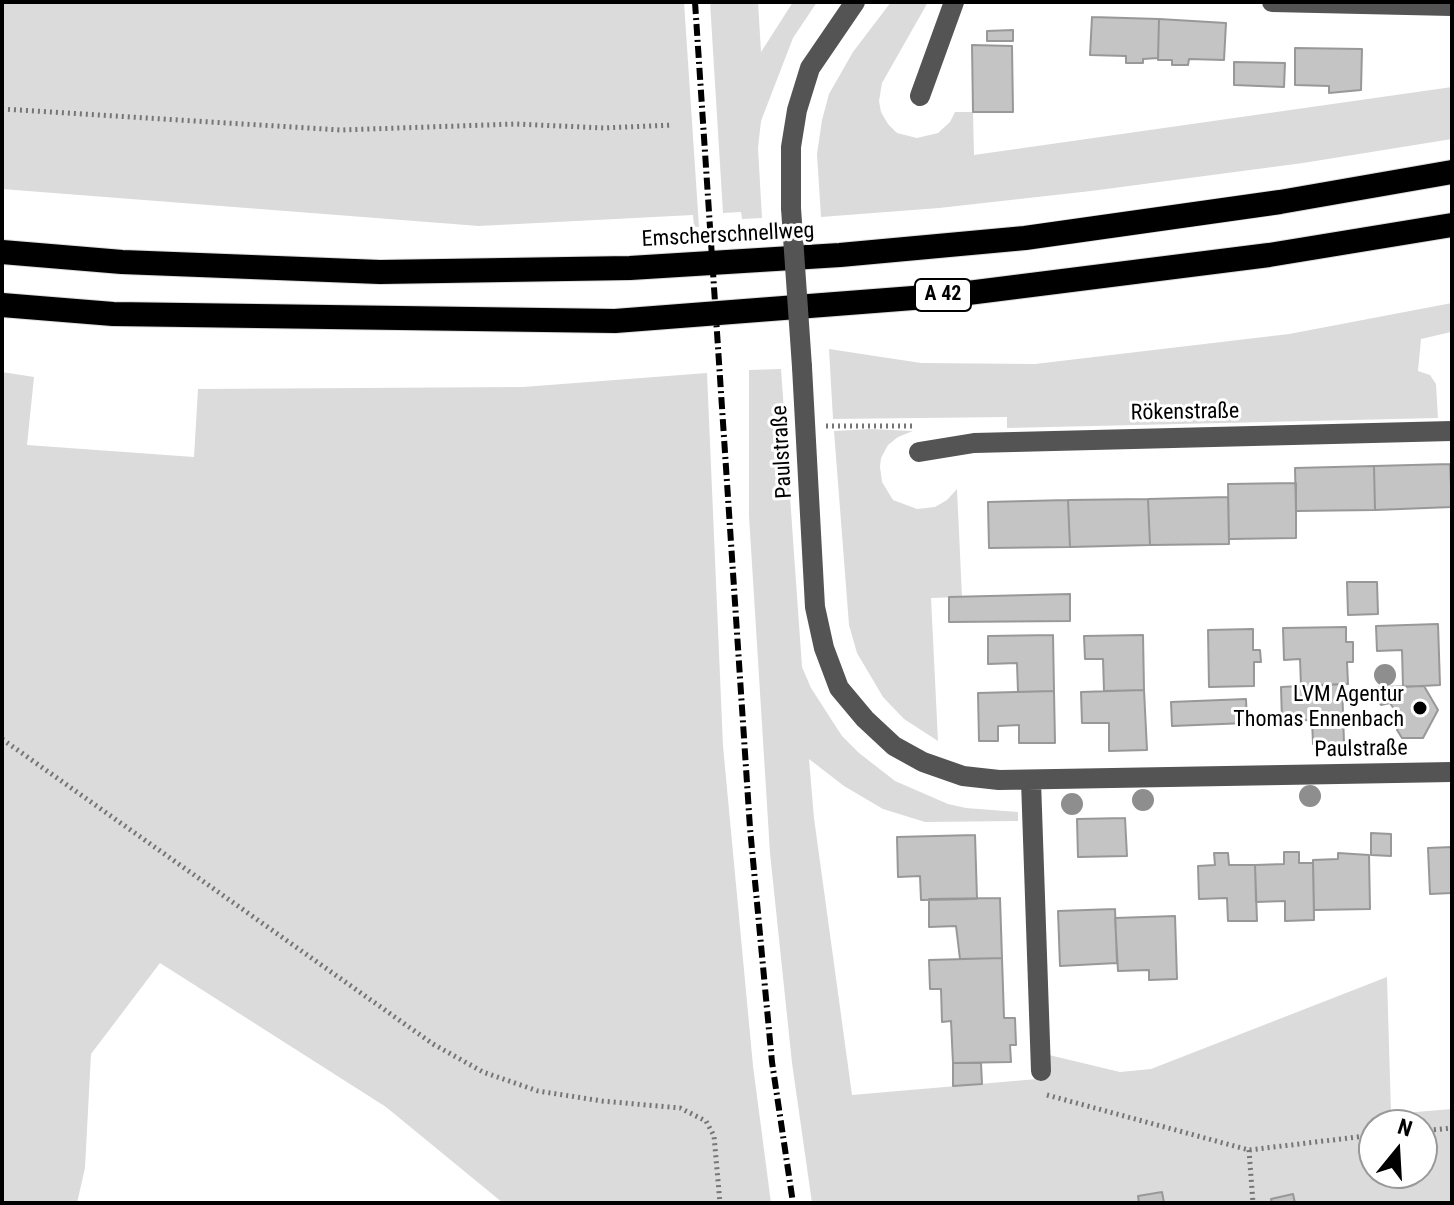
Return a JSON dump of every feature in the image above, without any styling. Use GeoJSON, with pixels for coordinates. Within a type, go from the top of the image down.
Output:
{"type":"FeatureCollection","features":[{"type":"Feature","properties":{"kind":"highway","name":"Emscherschnellweg"},"geometry":{"type":"LineString","coordinates":[[2,252],[122,262],[380,272],[660,266],[840,255],[1025,238],[1280,202],[1452,172]]}},
{"type":"Feature","properties":{"kind":"highway","name":"A 42"},"geometry":{"type":"LineString","coordinates":[[2,305],[113,314],[615,321],[952,295],[1269,255],[1452,225]]}},
{"type":"Feature","properties":{"kind":"street","name":"Paulstraße"},"geometry":{"type":"LineString","coordinates":[[855,2],[810,68],[797,110],[791,147],[791,208],[815,607],[824,648],[839,688],[865,719],[894,746],[923,762],[963,776],[1031,781],[1452,772]]}},
{"type":"Feature","properties":{"kind":"street"},"geometry":{"type":"LineString","coordinates":[[920,96],[954,2]]}},
{"type":"Feature","properties":{"kind":"street"},"geometry":{"type":"LineString","coordinates":[[1272,2],[1452,6]]}},
{"type":"Feature","properties":{"kind":"street","name":"Rökenstraße"},"geometry":{"type":"LineString","coordinates":[[919,452],[974,443],[1452,431]]}},
{"type":"Feature","properties":{"kind":"street"},"geometry":{"type":"LineString","coordinates":[[1031,781],[1041,1071]]}},
{"type":"Feature","properties":{"kind":"path"},"geometry":{"type":"LineString","coordinates":[[2,109],[340,130],[516,124],[604,128],[672,125]]}},
{"type":"Feature","properties":{"kind":"path"},"geometry":{"type":"LineString","coordinates":[[839,425],[870,426]]}},
{"type":"Feature","properties":{"kind":"path"},"geometry":{"type":"LineString","coordinates":[[2,739],[433,1044],[483,1072],[538,1091],[680,1108],[706,1121],[714,1136],[720,1203]]}},
{"type":"Feature","properties":{"kind":"path"},"geometry":{"type":"LineString","coordinates":[[1041,1071],[1044,1094],[1249,1150],[1358,1137]]}},
{"type":"Feature","properties":{"kind":"path"},"geometry":{"type":"LineString","coordinates":[[1249,1150],[1253,1203]]}},
{"type":"Feature","properties":{"kind":"shaded area"},"geometry":{"type":"Polygon","coordinates":[[[2,2],[684,2],[699,227],[694,227],[693,215],[479,226],[2,189],[2,2]]]}},
{"type":"Feature","properties":{"kind":"shaded area"},"geometry":{"type":"Polygon","coordinates":[[[710,2],[758,2],[761,52],[793,2],[817,2],[793,38],[761,121],[758,148],[762,218],[742,219],[741,212],[723,213],[710,2]]]}},
{"type":"Feature","properties":{"kind":"shaded area"},"geometry":{"type":"Polygon","coordinates":[[[891,2],[928,2],[882,83],[881,112],[897,133],[917,138],[938,133],[950,122],[955,112],[973,112],[974,155],[1452,87],[1452,139],[1303,163],[1091,191],[821,217],[817,154],[829,94],[853,52],[891,2]]]}},
{"type":"Feature","properties":{"kind":"shaded area"},"geometry":{"type":"Polygon","coordinates":[[[1452,303],[1451,332],[1421,339],[1418,371],[1430,375],[1436,384],[1438,418],[1007,428],[1007,417],[833,419],[829,349],[921,363],[1035,364],[1289,334],[1452,303]]]}},
{"type":"Feature","properties":{"kind":"shaded area"},"geometry":{"type":"Polygon","coordinates":[[[781,369],[802,667],[811,688],[842,736],[895,781],[948,804],[1018,812],[1018,821],[925,822],[883,809],[844,786],[809,759],[814,818],[852,1095],[1049,1078],[1049,1055],[1120,1072],[1151,1069],[1387,977],[1391,1109],[1358,1109],[1358,1189],[1438,1189],[1438,1110],[1452,1109],[1452,1203],[812,1203],[792,1063],[770,853],[749,516],[749,370],[781,369]]]}},
{"type":"Feature","properties":{"kind":"shaded area"},"geometry":{"type":"Polygon","coordinates":[[[2,372],[34,377],[27,445],[194,457],[198,389],[523,387],[707,373],[723,746],[753,1066],[771,1203],[503,1203],[386,1107],[160,963],[91,1054],[85,1168],[77,1203],[2,1203],[2,372]]]}},
{"type":"Feature","properties":{"kind":"shaded area"},"geometry":{"type":"Polygon","coordinates":[[[834,431],[913,431],[888,445],[881,458],[882,482],[893,500],[917,509],[935,507],[957,489],[962,597],[931,598],[938,741],[904,719],[883,697],[857,653],[849,625],[834,431]]]}},
{"type":"Feature","properties":{"kind":"building"},"geometry":{"type":"Polygon","coordinates":[[[1092,17],[1159,19],[1158,58],[1143,59],[1143,63],[1126,63],[1126,56],[1090,55],[1092,17]]]}},
{"type":"Feature","properties":{"kind":"building"},"geometry":{"type":"Polygon","coordinates":[[[1159,19],[1226,23],[1224,60],[1189,59],[1188,65],[1172,65],[1172,60],[1158,60],[1159,19]]]}},
{"type":"Feature","properties":{"kind":"building"},"geometry":{"type":"Polygon","coordinates":[[[1013,30],[1013,41],[987,41],[987,31],[1013,30]]]}},
{"type":"Feature","properties":{"kind":"building"},"geometry":{"type":"Polygon","coordinates":[[[972,45],[1012,46],[1013,112],[973,112],[972,45]]]}},
{"type":"Feature","properties":{"kind":"building"},"geometry":{"type":"Polygon","coordinates":[[[1295,48],[1362,49],[1361,90],[1329,93],[1329,86],[1295,85],[1295,48]]]}},
{"type":"Feature","properties":{"kind":"building"},"geometry":{"type":"Polygon","coordinates":[[[1234,62],[1285,63],[1284,87],[1234,85],[1234,62]]]}},
{"type":"Feature","properties":{"kind":"building"},"geometry":{"type":"Polygon","coordinates":[[[1450,464],[1452,507],[1375,510],[1374,466],[1450,464]]]}},
{"type":"Feature","properties":{"kind":"building"},"geometry":{"type":"Polygon","coordinates":[[[1374,466],[1375,510],[1296,511],[1295,468],[1374,466]]]}},
{"type":"Feature","properties":{"kind":"building"},"geometry":{"type":"Polygon","coordinates":[[[1296,483],[1296,538],[1229,539],[1228,484],[1296,483]]]}},
{"type":"Feature","properties":{"kind":"building"},"geometry":{"type":"Polygon","coordinates":[[[1228,497],[1229,544],[1150,545],[1148,499],[1228,497]]]}},
{"type":"Feature","properties":{"kind":"building"},"geometry":{"type":"Polygon","coordinates":[[[1148,499],[1150,545],[1070,547],[1068,500],[1148,499]]]}},
{"type":"Feature","properties":{"kind":"building"},"geometry":{"type":"Polygon","coordinates":[[[1068,500],[1070,547],[989,548],[988,502],[1068,500]]]}},
{"type":"Feature","properties":{"kind":"building"},"geometry":{"type":"Polygon","coordinates":[[[1347,582],[1377,582],[1378,614],[1348,615],[1347,582]]]}},
{"type":"Feature","properties":{"kind":"building"},"geometry":{"type":"Polygon","coordinates":[[[1070,594],[1070,621],[949,622],[949,597],[1070,594]]]}},
{"type":"Feature","properties":{"kind":"building"},"geometry":{"type":"Polygon","coordinates":[[[1438,624],[1440,685],[1403,687],[1402,650],[1377,651],[1376,626],[1438,624]]]}},
{"type":"Feature","properties":{"kind":"building"},"geometry":{"type":"Polygon","coordinates":[[[1346,627],[1346,642],[1353,642],[1353,662],[1347,662],[1348,684],[1301,686],[1300,659],[1284,660],[1283,628],[1346,627]]]}},
{"type":"Feature","properties":{"kind":"building"},"geometry":{"type":"Polygon","coordinates":[[[1253,629],[1253,650],[1260,650],[1261,662],[1254,662],[1254,686],[1209,687],[1208,630],[1253,629]]]}},
{"type":"Feature","properties":{"kind":"building"},"geometry":{"type":"Polygon","coordinates":[[[1053,635],[1054,691],[1018,692],[1017,663],[988,664],[988,636],[1053,635]]]}},
{"type":"Feature","properties":{"kind":"building"},"geometry":{"type":"Polygon","coordinates":[[[1143,635],[1144,690],[1104,691],[1103,659],[1085,659],[1084,636],[1143,635]]]}},
{"type":"Feature","properties":{"kind":"building"},"geometry":{"type":"Polygon","coordinates":[[[1342,684],[1344,743],[1313,744],[1312,720],[1282,721],[1281,687],[1342,684]]]}},
{"type":"Feature","properties":{"kind":"building"},"geometry":{"type":"Polygon","coordinates":[[[1424,686],[1438,710],[1423,738],[1402,738],[1397,730],[1402,721],[1390,703],[1381,705],[1375,696],[1379,687],[1424,686]]]}},
{"type":"Feature","properties":{"kind":"building"},"geometry":{"type":"Polygon","coordinates":[[[1144,690],[1147,750],[1109,751],[1109,723],[1082,723],[1081,692],[1144,690]]]}},
{"type":"Feature","properties":{"kind":"building"},"geometry":{"type":"Polygon","coordinates":[[[1054,691],[1055,743],[1019,743],[1019,725],[998,726],[998,741],[979,741],[978,693],[1054,691]]]}},
{"type":"Feature","properties":{"kind":"building"},"geometry":{"type":"Polygon","coordinates":[[[1246,699],[1247,723],[1172,726],[1171,702],[1246,699]]]}},
{"type":"Feature","properties":{"kind":"building"},"geometry":{"type":"Polygon","coordinates":[[[1125,818],[1127,856],[1078,857],[1077,819],[1125,818]]]}},
{"type":"Feature","properties":{"kind":"building"},"geometry":{"type":"Polygon","coordinates":[[[1371,833],[1391,834],[1391,856],[1371,855],[1371,833]]]}},
{"type":"Feature","properties":{"kind":"building"},"geometry":{"type":"Polygon","coordinates":[[[975,835],[977,899],[921,900],[920,876],[898,877],[897,837],[975,835]]]}},
{"type":"Feature","properties":{"kind":"building"},"geometry":{"type":"Polygon","coordinates":[[[1452,847],[1452,893],[1430,894],[1428,848],[1452,847]]]}},
{"type":"Feature","properties":{"kind":"building"},"geometry":{"type":"Polygon","coordinates":[[[1284,852],[1299,852],[1299,863],[1313,863],[1314,920],[1285,921],[1285,901],[1256,902],[1255,865],[1284,864],[1284,852]]]}},
{"type":"Feature","properties":{"kind":"building"},"geometry":{"type":"Polygon","coordinates":[[[1214,853],[1228,853],[1229,865],[1255,865],[1257,921],[1228,921],[1227,898],[1199,899],[1198,866],[1215,865],[1214,853]]]}},
{"type":"Feature","properties":{"kind":"building"},"geometry":{"type":"Polygon","coordinates":[[[1338,853],[1369,855],[1370,909],[1314,910],[1313,860],[1338,859],[1338,853]]]}},
{"type":"Feature","properties":{"kind":"building"},"geometry":{"type":"Polygon","coordinates":[[[1000,898],[1002,958],[960,959],[956,926],[929,927],[929,899],[1000,898]]]}},
{"type":"Feature","properties":{"kind":"building"},"geometry":{"type":"Polygon","coordinates":[[[1115,909],[1117,963],[1060,966],[1058,911],[1115,909]]]}},
{"type":"Feature","properties":{"kind":"building"},"geometry":{"type":"Polygon","coordinates":[[[1175,916],[1177,979],[1149,980],[1149,970],[1118,971],[1115,918],[1175,916]]]}},
{"type":"Feature","properties":{"kind":"building"},"geometry":{"type":"Polygon","coordinates":[[[1002,958],[1004,1018],[1015,1018],[1016,1045],[1010,1045],[1011,1062],[953,1063],[951,1021],[942,1022],[941,989],[930,989],[929,960],[1002,958]]]}},
{"type":"Feature","properties":{"kind":"building"},"geometry":{"type":"Polygon","coordinates":[[[953,1063],[981,1063],[982,1084],[953,1086],[953,1063]]]}},
{"type":"Feature","properties":{"kind":"building"},"geometry":{"type":"Polygon","coordinates":[[[1162,1192],[1164,1203],[1139,1203],[1138,1196],[1162,1192]]]}},
{"type":"Feature","properties":{"kind":"building"},"geometry":{"type":"Polygon","coordinates":[[[1293,1194],[1295,1203],[1272,1203],[1271,1199],[1293,1194]]]}},
{"type":"Feature","properties":{"kind":"railway"},"geometry":{"type":"LineString","coordinates":[[695,2],[750,828],[772,1062],[793,1203]]}},
{"type":"Feature","properties":{"kind":"place","name":"LVM Agentur Thomas Ennenbach"},"geometry":{"type":"Point","coordinates":[1420,708]}}]}
